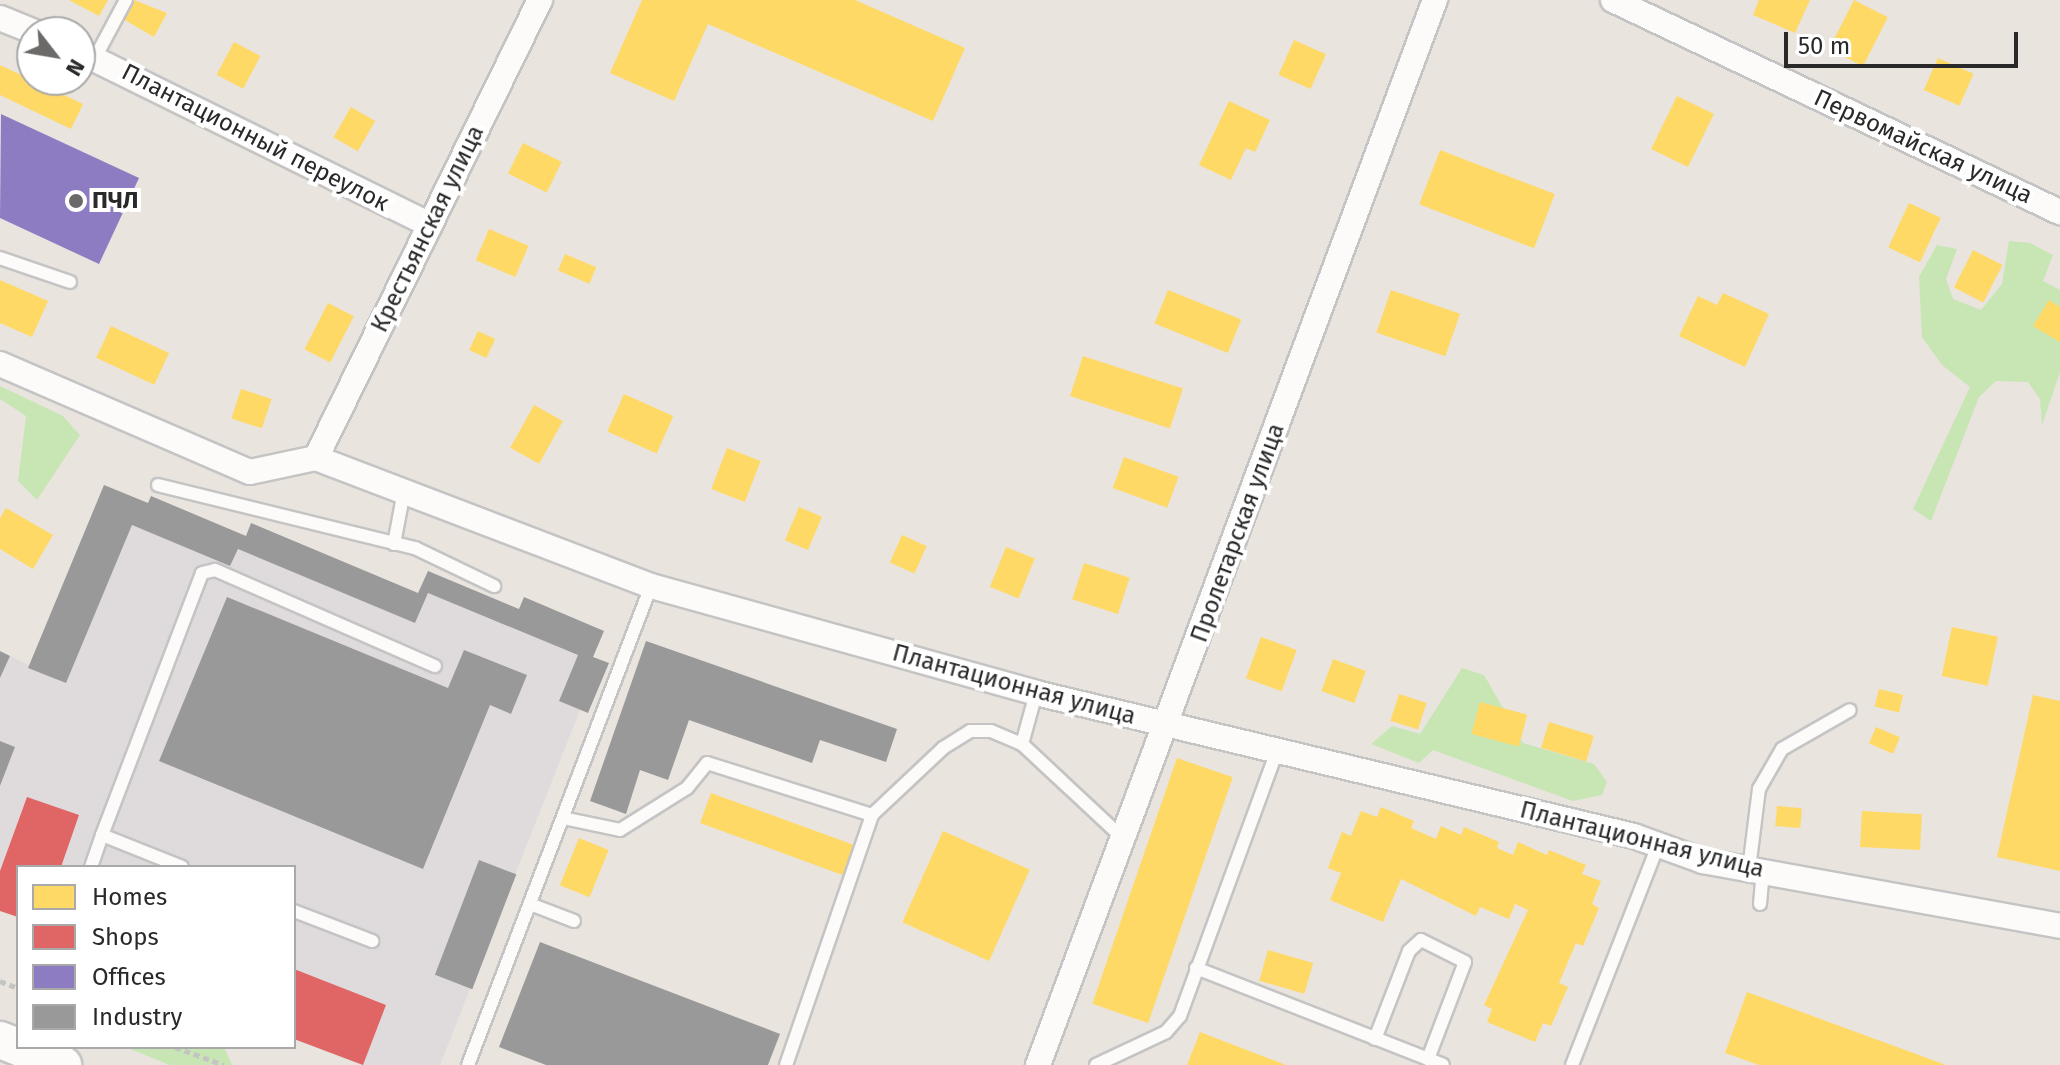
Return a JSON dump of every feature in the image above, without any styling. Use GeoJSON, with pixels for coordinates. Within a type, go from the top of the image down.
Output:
{"type":"FeatureCollection","features":[{"type":"Feature","properties":{"kind":"main road"},"geometry":{"type":"LineString","coordinates":[[24,1049],[63,1065]]}},
{"type":"Feature","properties":{"kind":"street","name":"Крестьянская улица"},"geometry":{"type":"LineString","coordinates":[[316,458],[540,0]]}},
{"type":"Feature","properties":{"kind":"street","name":"Пролетарская улица"},"geometry":{"type":"LineString","coordinates":[[1038,1065],[1435,0]]}},
{"type":"Feature","properties":{"kind":"street","name":"Первомайская улица"},"geometry":{"type":"LineString","coordinates":[[1613,0],[2060,212]]}},
{"type":"Feature","properties":{"kind":"street","name":"Плантационный переулок"},"geometry":{"type":"LineString","coordinates":[[96,59],[430,225]]}},
{"type":"Feature","properties":{"kind":"street"},"geometry":{"type":"LineString","coordinates":[[0,364],[250,472],[316,458]]}},
{"type":"Feature","properties":{"kind":"street","name":"Плантационная улица"},"geometry":{"type":"LineString","coordinates":[[316,458],[651,586],[1036,693],[1756,870],[2060,926]]}},
{"type":"Feature","properties":{"kind":"lane"},"geometry":{"type":"LineString","coordinates":[[96,43],[126,0]]}},
{"type":"Feature","properties":{"kind":"lane"},"geometry":{"type":"LineString","coordinates":[[0,258],[70,282]]}},
{"type":"Feature","properties":{"kind":"lane"},"geometry":{"type":"LineString","coordinates":[[158,485],[415,548],[494,586]]}},
{"type":"Feature","properties":{"kind":"lane"},"geometry":{"type":"LineString","coordinates":[[394,544],[404,491]]}},
{"type":"Feature","properties":{"kind":"lane"},"geometry":{"type":"LineString","coordinates":[[92,865],[202,573],[215,570],[435,666]]}},
{"type":"Feature","properties":{"kind":"lane"},"geometry":{"type":"LineString","coordinates":[[468,1065],[651,586]]}},
{"type":"Feature","properties":{"kind":"lane"},"geometry":{"type":"LineString","coordinates":[[1022,744],[1036,693]]}},
{"type":"Feature","properties":{"kind":"lane"},"geometry":{"type":"LineString","coordinates":[[1760,904],[1756,870],[1759,789],[1782,749],[1850,710]]}},
{"type":"Feature","properties":{"kind":"lane"},"geometry":{"type":"LineString","coordinates":[[786,1065],[872,815],[943,748],[970,731],[991,731],[1022,744],[1124,839]]}},
{"type":"Feature","properties":{"kind":"lane"},"geometry":{"type":"LineString","coordinates":[[1096,1065],[1166,1032],[1180,1016],[1277,751]]}},
{"type":"Feature","properties":{"kind":"lane"},"geometry":{"type":"LineString","coordinates":[[563,818],[620,830],[687,788],[707,763],[872,815]]}},
{"type":"Feature","properties":{"kind":"lane"},"geometry":{"type":"LineString","coordinates":[[102,835],[177,865]]}},
{"type":"Feature","properties":{"kind":"lane"},"geometry":{"type":"LineString","coordinates":[[1572,1065],[1658,845]]}},
{"type":"Feature","properties":{"kind":"lane"},"geometry":{"type":"LineString","coordinates":[[530,904],[574,921]]}},
{"type":"Feature","properties":{"kind":"lane"},"geometry":{"type":"LineString","coordinates":[[296,912],[372,941]]}},
{"type":"Feature","properties":{"kind":"lane"},"geometry":{"type":"LineString","coordinates":[[1375,1039],[1409,951],[1421,940],[1465,962],[1428,1059]]}},
{"type":"Feature","properties":{"kind":"lane"},"geometry":{"type":"LineString","coordinates":[[1196,968],[1443,1065]]}},
{"type":"Feature","properties":{"kind":"path"},"geometry":{"type":"LineString","coordinates":[[180,1049],[224,1065]]}},
{"type":"Feature","properties":{"kind":"shaded area"},"geometry":{"type":"Polygon","coordinates":[[[132,525],[230,566],[238,549],[415,623],[428,593],[578,655],[559,701],[580,710],[440,1065],[361,1065],[296,1040],[296,865],[16,865],[16,916],[0,911],[0,787],[15,747],[0,741],[0,678],[10,656],[66,683],[132,525]]]}},
{"type":"Feature","properties":{"kind":"green space"},"geometry":{"type":"Polygon","coordinates":[[[2009,241],[2030,243],[2053,255],[2043,281],[2060,290],[2060,372],[2042,425],[2040,399],[2028,382],[1996,381],[1979,397],[1931,521],[1913,509],[1970,387],[1942,365],[1922,337],[1919,277],[1937,245],[1957,249],[1946,279],[1953,299],[1981,310],[2002,284],[2009,241]]]}},
{"type":"Feature","properties":{"kind":"green space"},"geometry":{"type":"Polygon","coordinates":[[[0,386],[63,416],[80,435],[37,500],[18,481],[26,416],[0,399],[0,386]]]}},
{"type":"Feature","properties":{"kind":"green space"},"geometry":{"type":"Polygon","coordinates":[[[1462,668],[1484,675],[1523,743],[1594,764],[1607,782],[1602,795],[1573,801],[1433,750],[1419,763],[1371,744],[1392,726],[1420,734],[1462,668]]]}},
{"type":"Feature","properties":{"kind":"green space"},"geometry":{"type":"Polygon","coordinates":[[[130,1049],[225,1049],[232,1065],[170,1065],[130,1049]]]}},
{"type":"Feature","properties":{"kind":"building: Homes"},"geometry":{"type":"Polygon","coordinates":[[[69,0],[108,0],[99,16],[69,0]]]}},
{"type":"Feature","properties":{"kind":"building: Homes"},"geometry":{"type":"Polygon","coordinates":[[[134,0],[167,13],[154,37],[123,19],[134,0]]]}},
{"type":"Feature","properties":{"kind":"building: Homes"},"geometry":{"type":"Polygon","coordinates":[[[642,0],[855,0],[965,48],[933,121],[708,24],[674,101],[610,73],[642,0]]]}},
{"type":"Feature","properties":{"kind":"building: Homes"},"geometry":{"type":"Polygon","coordinates":[[[1759,0],[1810,0],[1795,33],[1753,15],[1759,0]]]}},
{"type":"Feature","properties":{"kind":"building: Homes"},"geometry":{"type":"Polygon","coordinates":[[[1854,0],[1888,17],[1863,66],[1829,49],[1854,0]]]}},
{"type":"Feature","properties":{"kind":"building: Homes"},"geometry":{"type":"Polygon","coordinates":[[[1294,40],[1326,54],[1311,89],[1279,75],[1294,40]]]}},
{"type":"Feature","properties":{"kind":"building: Homes"},"geometry":{"type":"Polygon","coordinates":[[[234,42],[260,56],[243,89],[217,75],[234,42]]]}},
{"type":"Feature","properties":{"kind":"building: Homes"},"geometry":{"type":"Polygon","coordinates":[[[1938,58],[1974,74],[1959,106],[1924,90],[1938,58]]]}},
{"type":"Feature","properties":{"kind":"building: Homes"},"geometry":{"type":"Polygon","coordinates":[[[0,65],[16,73],[16,96],[66,96],[83,104],[71,129],[0,95],[0,65]]]}},
{"type":"Feature","properties":{"kind":"building: Homes"},"geometry":{"type":"Polygon","coordinates":[[[1677,96],[1714,114],[1688,167],[1651,149],[1677,96]]]}},
{"type":"Feature","properties":{"kind":"building: Homes"},"geometry":{"type":"Polygon","coordinates":[[[1229,101],[1270,120],[1255,152],[1246,148],[1231,180],[1199,165],[1229,101]]]}},
{"type":"Feature","properties":{"kind":"building: Homes"},"geometry":{"type":"Polygon","coordinates":[[[351,107],[375,121],[358,151],[334,137],[351,107]]]}},
{"type":"Feature","properties":{"kind":"building: Homes"},"geometry":{"type":"Polygon","coordinates":[[[523,143],[562,162],[547,192],[508,174],[523,143]]]}},
{"type":"Feature","properties":{"kind":"building: Homes"},"geometry":{"type":"Polygon","coordinates":[[[1440,150],[1555,194],[1534,248],[1419,204],[1440,150]]]}},
{"type":"Feature","properties":{"kind":"building: Homes"},"geometry":{"type":"Polygon","coordinates":[[[1909,203],[1941,218],[1920,262],[1888,247],[1909,203]]]}},
{"type":"Feature","properties":{"kind":"building: Homes"},"geometry":{"type":"Polygon","coordinates":[[[489,229],[529,246],[515,277],[476,260],[489,229]]]}},
{"type":"Feature","properties":{"kind":"building: Homes"},"geometry":{"type":"Polygon","coordinates":[[[1973,250],[2002,265],[1983,302],[1954,287],[1973,250]]]}},
{"type":"Feature","properties":{"kind":"building: Homes"},"geometry":{"type":"Polygon","coordinates":[[[565,254],[596,267],[589,284],[558,271],[565,254]]]}},
{"type":"Feature","properties":{"kind":"building: Homes"},"geometry":{"type":"Polygon","coordinates":[[[0,280],[48,301],[32,337],[0,323],[0,280]]]}},
{"type":"Feature","properties":{"kind":"building: Homes"},"geometry":{"type":"Polygon","coordinates":[[[1168,290],[1241,320],[1228,353],[1155,323],[1168,290]]]}},
{"type":"Feature","properties":{"kind":"building: Homes"},"geometry":{"type":"Polygon","coordinates":[[[1391,290],[1460,314],[1445,356],[1376,333],[1391,290]]]}},
{"type":"Feature","properties":{"kind":"building: Homes"},"geometry":{"type":"Polygon","coordinates":[[[1723,293],[1769,314],[1745,367],[1679,336],[1698,296],[1717,305],[1723,293]]]}},
{"type":"Feature","properties":{"kind":"building: Homes"},"geometry":{"type":"Polygon","coordinates":[[[2049,300],[2060,307],[2060,342],[2033,326],[2049,300]]]}},
{"type":"Feature","properties":{"kind":"building: Homes"},"geometry":{"type":"Polygon","coordinates":[[[328,303],[354,316],[330,362],[304,349],[328,303]]]}},
{"type":"Feature","properties":{"kind":"building: Homes"},"geometry":{"type":"Polygon","coordinates":[[[111,326],[169,353],[154,385],[96,358],[111,326]]]}},
{"type":"Feature","properties":{"kind":"building: Homes"},"geometry":{"type":"Polygon","coordinates":[[[478,331],[495,339],[486,358],[469,350],[478,331]]]}},
{"type":"Feature","properties":{"kind":"building: Homes"},"geometry":{"type":"Polygon","coordinates":[[[1083,356],[1183,388],[1170,428],[1070,396],[1083,356]]]}},
{"type":"Feature","properties":{"kind":"building: Homes"},"geometry":{"type":"Polygon","coordinates":[[[241,389],[271,399],[262,428],[231,418],[241,389]]]}},
{"type":"Feature","properties":{"kind":"building: Homes"},"geometry":{"type":"Polygon","coordinates":[[[624,394],[673,416],[657,453],[607,431],[624,394]]]}},
{"type":"Feature","properties":{"kind":"building: Homes"},"geometry":{"type":"Polygon","coordinates":[[[534,405],[563,421],[539,464],[510,448],[534,405]]]}},
{"type":"Feature","properties":{"kind":"building: Homes"},"geometry":{"type":"Polygon","coordinates":[[[727,448],[761,461],[745,502],[711,489],[727,448]]]}},
{"type":"Feature","properties":{"kind":"building: Homes"},"geometry":{"type":"Polygon","coordinates":[[[1124,457],[1179,477],[1167,508],[1113,488],[1124,457]]]}},
{"type":"Feature","properties":{"kind":"building: Homes"},"geometry":{"type":"Polygon","coordinates":[[[799,507],[822,517],[808,550],[785,540],[799,507]]]}},
{"type":"Feature","properties":{"kind":"building: Homes"},"geometry":{"type":"Polygon","coordinates":[[[6,508],[53,535],[33,569],[0,549],[0,518],[6,508]]]}},
{"type":"Feature","properties":{"kind":"building: Homes"},"geometry":{"type":"Polygon","coordinates":[[[902,535],[927,546],[914,573],[890,562],[902,535]]]}},
{"type":"Feature","properties":{"kind":"building: Homes"},"geometry":{"type":"Polygon","coordinates":[[[1006,547],[1035,559],[1019,598],[990,587],[1006,547]]]}},
{"type":"Feature","properties":{"kind":"building: Homes"},"geometry":{"type":"Polygon","coordinates":[[[1084,563],[1130,578],[1118,614],[1072,599],[1084,563]]]}},
{"type":"Feature","properties":{"kind":"building: Homes"},"geometry":{"type":"Polygon","coordinates":[[[1952,627],[1998,637],[1988,686],[1942,676],[1952,627]]]}},
{"type":"Feature","properties":{"kind":"building: Homes"},"geometry":{"type":"Polygon","coordinates":[[[1261,637],[1297,650],[1282,691],[1246,678],[1261,637]]]}},
{"type":"Feature","properties":{"kind":"building: Homes"},"geometry":{"type":"Polygon","coordinates":[[[1333,659],[1366,671],[1354,703],[1321,691],[1333,659]]]}},
{"type":"Feature","properties":{"kind":"building: Homes"},"geometry":{"type":"Polygon","coordinates":[[[1879,689],[1903,695],[1899,713],[1875,706],[1879,689]]]}},
{"type":"Feature","properties":{"kind":"building: Homes"},"geometry":{"type":"Polygon","coordinates":[[[1399,694],[1427,703],[1418,730],[1390,721],[1399,694]]]}},
{"type":"Feature","properties":{"kind":"building: Homes"},"geometry":{"type":"Polygon","coordinates":[[[2033,695],[2060,701],[2060,871],[1997,857],[2033,695]]]}},
{"type":"Feature","properties":{"kind":"building: Homes"},"geometry":{"type":"Polygon","coordinates":[[[1480,702],[1527,715],[1519,747],[1471,734],[1480,702]]]}},
{"type":"Feature","properties":{"kind":"building: Homes"},"geometry":{"type":"Polygon","coordinates":[[[1549,722],[1594,736],[1586,762],[1541,748],[1549,722]]]}},
{"type":"Feature","properties":{"kind":"building: Homes"},"geometry":{"type":"Polygon","coordinates":[[[1876,727],[1900,737],[1893,754],[1869,744],[1876,727]]]}},
{"type":"Feature","properties":{"kind":"building: Homes"},"geometry":{"type":"Polygon","coordinates":[[[1177,758],[1233,777],[1148,1023],[1092,1004],[1177,758]]]}},
{"type":"Feature","properties":{"kind":"building: Homes"},"geometry":{"type":"Polygon","coordinates":[[[711,793],[855,845],[844,875],[700,823],[711,793]]]}},
{"type":"Feature","properties":{"kind":"building: Homes"},"geometry":{"type":"Polygon","coordinates":[[[1777,806],[1802,808],[1800,828],[1775,826],[1777,806]]]}},
{"type":"Feature","properties":{"kind":"building: Homes"},"geometry":{"type":"Polygon","coordinates":[[[1381,807],[1414,821],[1411,828],[1436,839],[1441,826],[1461,835],[1464,827],[1499,842],[1497,848],[1513,855],[1518,842],[1547,855],[1549,850],[1586,865],[1582,874],[1601,881],[1592,904],[1599,908],[1583,946],[1576,943],[1559,983],[1568,987],[1551,1026],[1543,1023],[1535,1042],[1487,1022],[1492,1009],[1484,1005],[1528,910],[1515,904],[1509,919],[1480,907],[1476,916],[1401,879],[1383,922],[1330,900],[1341,873],[1328,868],[1342,832],[1351,836],[1361,811],[1377,817],[1381,807]]]}},
{"type":"Feature","properties":{"kind":"building: Homes"},"geometry":{"type":"Polygon","coordinates":[[[1862,811],[1922,814],[1920,850],[1860,847],[1862,811]]]}},
{"type":"Feature","properties":{"kind":"building: Homes"},"geometry":{"type":"Polygon","coordinates":[[[943,831],[1030,870],[989,961],[902,922],[943,831]]]}},
{"type":"Feature","properties":{"kind":"building: Homes"},"geometry":{"type":"Polygon","coordinates":[[[579,838],[609,850],[590,897],[560,885],[579,838]]]}},
{"type":"Feature","properties":{"kind":"building: Homes"},"geometry":{"type":"Polygon","coordinates":[[[1268,950],[1313,963],[1304,994],[1259,981],[1268,950]]]}},
{"type":"Feature","properties":{"kind":"building: Homes"},"geometry":{"type":"Polygon","coordinates":[[[1747,992],[1946,1065],[1759,1065],[1725,1053],[1747,992]]]}},
{"type":"Feature","properties":{"kind":"building: Homes"},"geometry":{"type":"Polygon","coordinates":[[[1200,1032],[1286,1065],[1187,1065],[1200,1032]]]}},
{"type":"Feature","properties":{"kind":"building: Shops"},"geometry":{"type":"Polygon","coordinates":[[[27,797],[79,815],[62,865],[16,865],[16,916],[0,911],[0,871],[27,797]]]}},
{"type":"Feature","properties":{"kind":"building: Shops"},"geometry":{"type":"Polygon","coordinates":[[[296,970],[386,1005],[363,1065],[296,1040],[296,970]]]}},
{"type":"Feature","properties":{"kind":"building: Offices"},"geometry":{"type":"Polygon","coordinates":[[[1,114],[139,178],[99,264],[0,218],[1,114]]]}},
{"type":"Feature","properties":{"kind":"building: Industry"},"geometry":{"type":"Polygon","coordinates":[[[104,485],[148,503],[151,496],[246,536],[251,523],[418,593],[428,571],[519,609],[524,597],[604,631],[593,657],[609,663],[588,713],[559,701],[578,655],[428,593],[415,623],[238,549],[230,566],[132,525],[66,683],[28,668],[104,485]]]}},
{"type":"Feature","properties":{"kind":"building: Industry"},"geometry":{"type":"Polygon","coordinates":[[[227,597],[448,688],[464,650],[527,675],[511,714],[490,705],[423,869],[159,761],[227,597]]]}},
{"type":"Feature","properties":{"kind":"building: Industry"},"geometry":{"type":"Polygon","coordinates":[[[646,641],[897,729],[886,762],[820,740],[812,763],[689,720],[668,780],[640,770],[626,814],[590,801],[646,641]]]}},
{"type":"Feature","properties":{"kind":"building: Industry"},"geometry":{"type":"Polygon","coordinates":[[[0,651],[10,656],[0,678],[0,651]]]}},
{"type":"Feature","properties":{"kind":"building: Industry"},"geometry":{"type":"Polygon","coordinates":[[[0,741],[15,747],[0,786],[0,741]]]}},
{"type":"Feature","properties":{"kind":"building: Industry"},"geometry":{"type":"Polygon","coordinates":[[[479,860],[516,874],[472,989],[435,975],[479,860]]]}},
{"type":"Feature","properties":{"kind":"building: Industry"},"geometry":{"type":"Polygon","coordinates":[[[540,942],[780,1034],[768,1065],[546,1065],[499,1047],[540,942]]]}},
{"type":"Feature","properties":{"kind":"place","name":"ПЧЛ"},"geometry":{"type":"Point","coordinates":[76,201]}}]}
